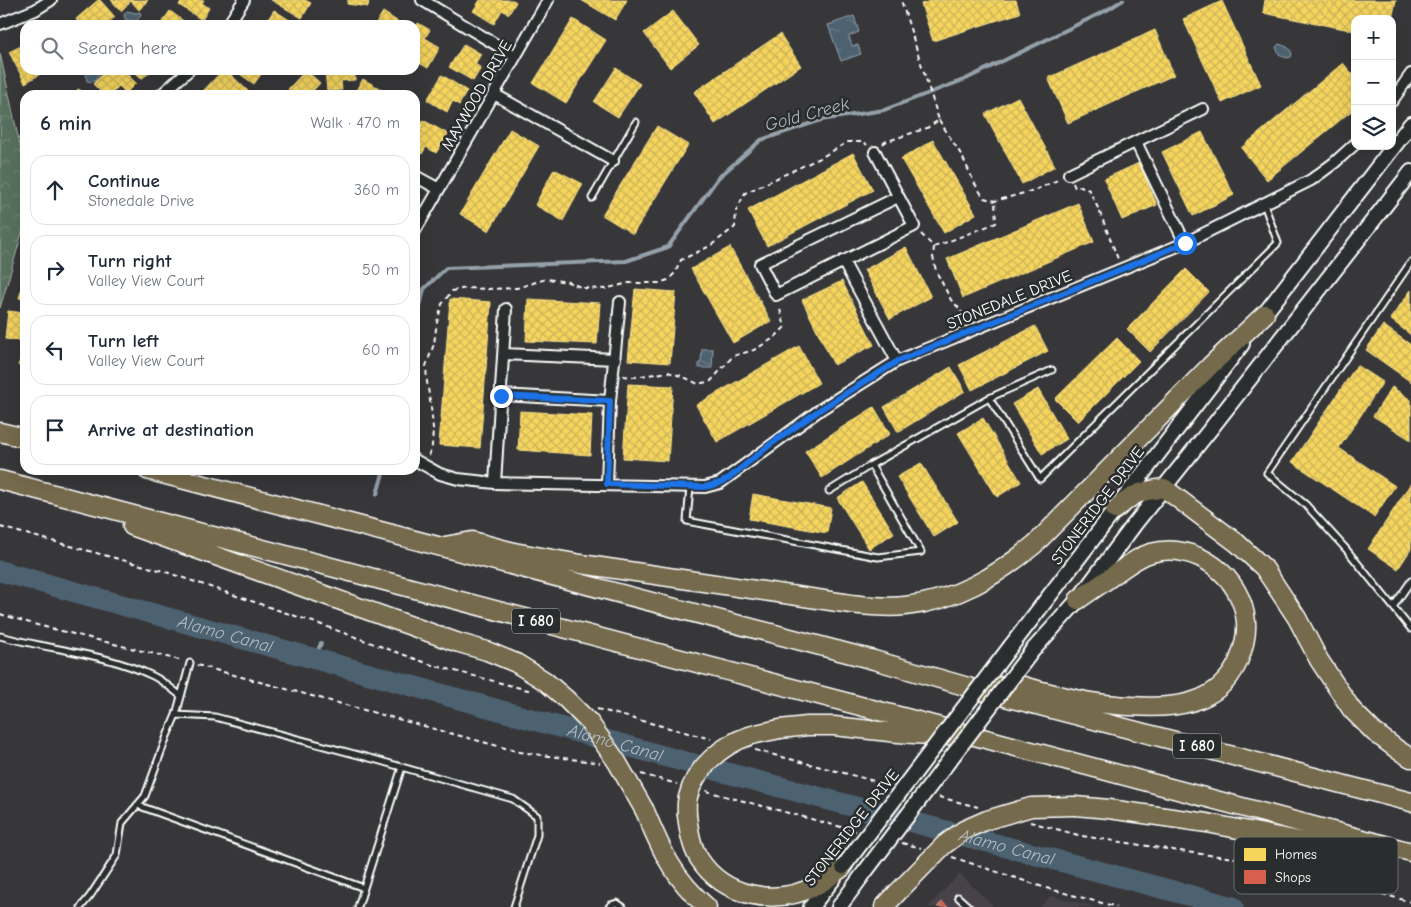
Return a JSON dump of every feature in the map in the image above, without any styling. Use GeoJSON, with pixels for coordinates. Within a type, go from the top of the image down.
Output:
{"type":"FeatureCollection","features":[{"type":"Feature","properties":{"kind":"highway"},"geometry":{"type":"LineString","coordinates":[[440,547],[472,540],[514,552],[582,564],[850,604],[904,606],[932,601],[960,592],[987,579],[1012,563],[1035,544],[1210,366],[1265,314]]}},
{"type":"Feature","properties":{"kind":"highway"},"geometry":{"type":"LineString","coordinates":[[0,432],[20,437]]}},
{"type":"Feature","properties":{"kind":"highway","name":"I 680"},"geometry":{"type":"LineString","coordinates":[[166,475],[855,655],[982,691],[1411,802]]}},
{"type":"Feature","properties":{"kind":"highway","name":"I 680"},"geometry":{"type":"LineString","coordinates":[[0,480],[1356,837]]}},
{"type":"Feature","properties":{"kind":"highway"},"geometry":{"type":"LineString","coordinates":[[1114,510],[1132,495],[1143,491],[1164,488],[1237,543],[1264,568],[1297,618],[1319,660],[1352,710],[1374,732],[1411,758]]}},
{"type":"Feature","properties":{"kind":"highway"},"geometry":{"type":"LineString","coordinates":[[87,503],[124,523],[516,663],[545,681],[589,722],[617,762],[645,811],[673,870],[684,885],[707,907]]}},
{"type":"Feature","properties":{"kind":"highway"},"geometry":{"type":"LineString","coordinates":[[982,691],[1013,684],[1083,701],[1150,708],[1176,706],[1194,702],[1210,694],[1226,680],[1238,663],[1244,644],[1246,622],[1241,601],[1231,584],[1219,570],[1206,560],[1191,554],[1171,551],[1151,553],[1132,561],[1078,600]]}},
{"type":"Feature","properties":{"kind":"highway"},"geometry":{"type":"LineString","coordinates":[[843,867],[818,885],[799,893],[780,897],[744,894],[727,886],[711,874],[698,857],[690,837],[687,816],[688,797],[695,780],[707,762],[724,748],[749,736],[780,729],[807,726],[834,726],[898,733],[986,738]]}},
{"type":"Feature","properties":{"kind":"highway"},"geometry":{"type":"LineString","coordinates":[[884,907],[944,845],[964,830],[987,820],[1031,807],[1075,806],[1109,809],[1207,823],[1279,837]]}},
{"type":"Feature","properties":{"kind":"highway"},"geometry":{"type":"LineString","coordinates":[[1325,837],[1338,832]]}},
{"type":"Feature","properties":{"kind":"highway","name":"I 680"},"geometry":{"type":"LineString","coordinates":[[1398,848],[1411,852]]}},
{"type":"Feature","properties":{"kind":"main road","name":"STONERIDGE DRIVE"},"geometry":{"type":"LineString","coordinates":[[811,907],[1411,124]]}},
{"type":"Feature","properties":{"kind":"main road"},"geometry":{"type":"LineString","coordinates":[[838,907],[1032,651],[1078,600],[1134,525],[1411,172]]}},
{"type":"Feature","properties":{"kind":"street"},"geometry":{"type":"LineString","coordinates":[[0,24],[35,10],[51,0]]}},
{"type":"Feature","properties":{"kind":"street"},"geometry":{"type":"LineString","coordinates":[[231,20],[244,0]]}},
{"type":"Feature","properties":{"kind":"street"},"geometry":{"type":"LineString","coordinates":[[422,0],[516,56]]}},
{"type":"Feature","properties":{"kind":"street","name":"MAYWOOD DRIVE"},"geometry":{"type":"LineString","coordinates":[[420,222],[548,0]]}},
{"type":"Feature","properties":{"kind":"street"},"geometry":{"type":"LineString","coordinates":[[1396,95],[1411,74]]}},
{"type":"Feature","properties":{"kind":"street"},"geometry":{"type":"LineString","coordinates":[[167,90],[183,75]]}},
{"type":"Feature","properties":{"kind":"street"},"geometry":{"type":"LineString","coordinates":[[494,94],[613,161]]}},
{"type":"Feature","properties":{"kind":"street"},"geometry":{"type":"LineString","coordinates":[[1069,174],[1203,110]]}},
{"type":"Feature","properties":{"kind":"street"},"geometry":{"type":"LineString","coordinates":[[1136,142],[1185,243]]}},
{"type":"Feature","properties":{"kind":"street","name":"STONEDALE DRIVE"},"geometry":{"type":"LineString","coordinates":[[420,463],[440,474],[458,479],[495,483],[705,487],[720,483],[821,409],[898,361],[1185,243],[1311,180],[1351,148]]}},
{"type":"Feature","properties":{"kind":"street"},"geometry":{"type":"LineString","coordinates":[[875,152],[914,226],[776,295],[760,264],[898,197]]}},
{"type":"Feature","properties":{"kind":"street"},"geometry":{"type":"LineString","coordinates":[[420,179],[439,189]]}},
{"type":"Feature","properties":{"kind":"street"},"geometry":{"type":"LineString","coordinates":[[843,261],[898,361]]}},
{"type":"Feature","properties":{"kind":"street"},"geometry":{"type":"LineString","coordinates":[[607,484],[610,401],[620,302]]}},
{"type":"Feature","properties":{"kind":"street"},"geometry":{"type":"LineString","coordinates":[[495,483],[506,308]]}},
{"type":"Feature","properties":{"kind":"street"},"geometry":{"type":"LineString","coordinates":[[504,354],[614,359]]}},
{"type":"Feature","properties":{"kind":"street"},"geometry":{"type":"LineString","coordinates":[[501,396],[610,401]]}},
{"type":"Feature","properties":{"kind":"lane"},"geometry":{"type":"LineString","coordinates":[[592,198],[636,122]]}},
{"type":"Feature","properties":{"kind":"lane"},"geometry":{"type":"LineString","coordinates":[[989,398],[1040,479],[1278,243],[1264,204]]}},
{"type":"Feature","properties":{"kind":"lane"},"geometry":{"type":"LineString","coordinates":[[1411,262],[1267,473],[1306,505],[1346,549],[1411,629]]}},
{"type":"Feature","properties":{"kind":"lane"},"geometry":{"type":"LineString","coordinates":[[829,491],[989,398],[1052,370]]}},
{"type":"Feature","properties":{"kind":"lane"},"geometry":{"type":"LineString","coordinates":[[690,486],[687,521],[878,557],[921,552],[871,465]]}},
{"type":"Feature","properties":{"kind":"lane"},"geometry":{"type":"LineString","coordinates":[[1393,607],[1411,581]]}},
{"type":"Feature","properties":{"kind":"lane"},"geometry":{"type":"LineString","coordinates":[[0,636],[119,663],[154,677],[181,696]]}},
{"type":"Feature","properties":{"kind":"lane"},"geometry":{"type":"LineString","coordinates":[[81,907],[117,855],[122,822],[145,796],[176,715],[190,663]]}},
{"type":"Feature","properties":{"kind":"lane"},"geometry":{"type":"LineString","coordinates":[[176,715],[215,717],[513,799],[537,816],[537,835],[514,907]]}},
{"type":"Feature","properties":{"kind":"lane"},"geometry":{"type":"LineString","coordinates":[[358,907],[402,767]]}},
{"type":"Feature","properties":{"kind":"lane"},"geometry":{"type":"LineString","coordinates":[[137,806],[364,888]]}},
{"type":"Feature","properties":{"kind":"lane"},"geometry":{"type":"LineString","coordinates":[[958,897],[969,907]]}},
{"type":"Feature","properties":{"kind":"lane"},"geometry":{"type":"LineString","coordinates":[[609,907],[617,903],[623,907]]}},
{"type":"Feature","properties":{"kind":"path"},"geometry":{"type":"LineString","coordinates":[[901,0],[939,120],[962,156],[984,198],[995,201],[1035,190],[1069,174],[1074,188],[1081,186],[1089,190],[1099,210],[1122,269]]}},
{"type":"Feature","properties":{"kind":"path"},"geometry":{"type":"LineString","coordinates":[[426,467],[432,446],[433,428],[426,366],[434,344],[442,304],[452,291],[466,288],[517,288],[546,279],[568,282],[583,288],[604,289],[629,283],[659,283],[668,280],[675,273],[682,260],[710,246],[735,227],[736,211],[745,193],[820,158],[848,142],[864,142],[875,152],[885,142],[927,128],[939,120]]}},
{"type":"Feature","properties":{"kind":"path"},"geometry":{"type":"LineString","coordinates":[[934,247],[996,223],[995,201]]}},
{"type":"Feature","properties":{"kind":"path"},"geometry":{"type":"LineString","coordinates":[[914,226],[934,247],[933,257],[936,271],[944,289],[951,300],[960,308],[972,331]]}},
{"type":"Feature","properties":{"kind":"path"},"geometry":{"type":"LineString","coordinates":[[613,376],[635,377],[668,372],[698,384],[711,381],[733,356],[754,350],[774,338],[785,327],[776,295]]}},
{"type":"Feature","properties":{"kind":"path"},"geometry":{"type":"LineString","coordinates":[[0,527],[163,571],[432,664],[535,692]]}},
{"type":"Feature","properties":{"kind":"path"},"geometry":{"type":"LineString","coordinates":[[0,614],[520,752],[595,761],[603,764]]}},
{"type":"Feature","properties":{"kind":"path"},"geometry":{"type":"LineString","coordinates":[[593,708],[718,740]]}},
{"type":"Feature","properties":{"kind":"path"},"geometry":{"type":"LineString","coordinates":[[754,750],[890,785]]}},
{"type":"Feature","properties":{"kind":"path"},"geometry":{"type":"LineString","coordinates":[[638,773],[684,786]]}},
{"type":"Feature","properties":{"kind":"path"},"geometry":{"type":"LineString","coordinates":[[703,790],[856,831]]}},
{"type":"Feature","properties":{"kind":"path"},"geometry":{"type":"LineString","coordinates":[[934,796],[982,808]]}},
{"type":"Feature","properties":{"kind":"path"},"geometry":{"type":"LineString","coordinates":[[1026,821],[1082,836],[1234,858]]}},
{"type":"Feature","properties":{"kind":"path"},"geometry":{"type":"LineString","coordinates":[[902,843],[920,848]]}},
{"type":"Feature","properties":{"kind":"path"},"geometry":{"type":"LineString","coordinates":[[948,856],[1046,888],[1117,907]]}},
{"type":"Feature","properties":{"kind":"path"},"geometry":{"type":"LineString","coordinates":[[1382,894],[1411,902]]}},
{"type":"Feature","properties":{"kind":"shaded area"},"geometry":{"type":"Polygon","coordinates":[[[960,874],[994,907],[928,907],[960,874]]]}},
{"type":"Feature","properties":{"kind":"shaded area"},"geometry":{"type":"Polygon","coordinates":[[[1051,896],[1095,907],[1040,907],[1051,896]]]}},
{"type":"Feature","properties":{"kind":"green space"},"geometry":{"type":"Polygon","coordinates":[[[0,53],[20,146],[20,240],[0,308],[0,53]]]}},
{"type":"Feature","properties":{"kind":"water"},"geometry":{"type":"Polygon","coordinates":[[[127,11],[140,12],[141,16],[137,20],[128,20],[125,19],[124,15],[127,11]]]}},
{"type":"Feature","properties":{"kind":"water"},"geometry":{"type":"Polygon","coordinates":[[[854,16],[859,32],[849,36],[852,46],[858,45],[861,54],[841,61],[828,25],[854,16]]]}},
{"type":"Feature","properties":{"kind":"water"},"geometry":{"type":"Polygon","coordinates":[[[1279,44],[1290,50],[1291,57],[1286,58],[1279,54],[1276,47],[1279,44]]]}},
{"type":"Feature","properties":{"kind":"water"},"geometry":{"type":"Polygon","coordinates":[[[86,75],[98,75],[95,81],[87,81],[86,75]]]}},
{"type":"Feature","properties":{"kind":"water"},"geometry":{"type":"Polygon","coordinates":[[[702,349],[713,349],[712,368],[699,368],[702,349]]]}},
{"type":"Feature","properties":{"kind":"building: Homes"},"geometry":{"type":"Polygon","coordinates":[[[98,0],[115,17],[111,20],[76,19],[98,0]]]}},
{"type":"Feature","properties":{"kind":"building: Homes"},"geometry":{"type":"Polygon","coordinates":[[[111,0],[148,0],[139,10],[131,1],[121,11],[111,0]]]}},
{"type":"Feature","properties":{"kind":"building: Homes"},"geometry":{"type":"Polygon","coordinates":[[[182,0],[204,0],[202,3],[209,8],[202,20],[179,5],[182,0]]]}},
{"type":"Feature","properties":{"kind":"building: Homes"},"geometry":{"type":"Polygon","coordinates":[[[271,0],[305,0],[311,3],[302,18],[271,0]]]}},
{"type":"Feature","properties":{"kind":"building: Homes"},"geometry":{"type":"Polygon","coordinates":[[[348,0],[369,0],[368,7],[347,4],[348,0]]]}},
{"type":"Feature","properties":{"kind":"building: Homes"},"geometry":{"type":"Polygon","coordinates":[[[480,0],[513,0],[516,2],[509,14],[502,10],[494,24],[473,11],[480,0]]]}},
{"type":"Feature","properties":{"kind":"building: Homes"},"geometry":{"type":"Polygon","coordinates":[[[581,0],[627,0],[615,20],[581,0]]]}},
{"type":"Feature","properties":{"kind":"building: Homes"},"geometry":{"type":"Polygon","coordinates":[[[933,0],[1016,0],[1020,13],[933,41],[921,4],[933,0]]]}},
{"type":"Feature","properties":{"kind":"building: Homes"},"geometry":{"type":"Polygon","coordinates":[[[1265,0],[1396,0],[1393,15],[1351,15],[1351,30],[1263,13],[1265,0]]]}},
{"type":"Feature","properties":{"kind":"building: Homes"},"geometry":{"type":"Polygon","coordinates":[[[1222,1],[1261,85],[1222,103],[1183,19],[1222,1]]]}},
{"type":"Feature","properties":{"kind":"building: Homes"},"geometry":{"type":"Polygon","coordinates":[[[274,10],[289,20],[268,20],[274,10]]]}},
{"type":"Feature","properties":{"kind":"building: Homes"},"geometry":{"type":"Polygon","coordinates":[[[170,11],[182,20],[164,20],[170,11]]]}},
{"type":"Feature","properties":{"kind":"building: Homes"},"geometry":{"type":"Polygon","coordinates":[[[673,11],[699,45],[670,68],[644,33],[673,11]]]}},
{"type":"Feature","properties":{"kind":"building: Homes"},"geometry":{"type":"Polygon","coordinates":[[[383,12],[395,20],[378,20],[383,12]]]}},
{"type":"Feature","properties":{"kind":"building: Homes"},"geometry":{"type":"Polygon","coordinates":[[[573,19],[606,40],[566,103],[533,83],[573,19]]]}},
{"type":"Feature","properties":{"kind":"building: Homes"},"geometry":{"type":"Polygon","coordinates":[[[420,24],[430,30],[425,38],[440,47],[428,68],[420,63],[420,24]]]}},
{"type":"Feature","properties":{"kind":"building: Homes"},"geometry":{"type":"Polygon","coordinates":[[[1155,30],[1174,75],[1068,123],[1048,78],[1155,30]]]}},
{"type":"Feature","properties":{"kind":"building: Homes"},"geometry":{"type":"Polygon","coordinates":[[[780,34],[801,66],[715,124],[694,92],[780,34]]]}},
{"type":"Feature","properties":{"kind":"building: Homes"},"geometry":{"type":"Polygon","coordinates":[[[464,44],[481,54],[475,64],[481,68],[473,81],[449,67],[464,44]]]}},
{"type":"Feature","properties":{"kind":"building: Homes"},"geometry":{"type":"Polygon","coordinates":[[[20,46],[20,73],[9,52],[20,46]]]}},
{"type":"Feature","properties":{"kind":"building: Homes"},"geometry":{"type":"Polygon","coordinates":[[[1343,63],[1351,72],[1351,111],[1267,180],[1241,148],[1343,63]]]}},
{"type":"Feature","properties":{"kind":"building: Homes"},"geometry":{"type":"Polygon","coordinates":[[[616,68],[640,84],[618,117],[594,102],[616,68]]]}},
{"type":"Feature","properties":{"kind":"building: Homes"},"geometry":{"type":"Polygon","coordinates":[[[21,75],[39,75],[25,83],[21,75]]]}},
{"type":"Feature","properties":{"kind":"building: Homes"},"geometry":{"type":"Polygon","coordinates":[[[101,75],[128,75],[136,83],[129,90],[123,90],[119,86],[115,90],[99,90],[93,84],[101,75]]]}},
{"type":"Feature","properties":{"kind":"building: Homes"},"geometry":{"type":"Polygon","coordinates":[[[138,75],[146,75],[141,79],[138,75]]]}},
{"type":"Feature","properties":{"kind":"building: Homes"},"geometry":{"type":"Polygon","coordinates":[[[218,75],[231,75],[247,90],[204,90],[218,75]]]}},
{"type":"Feature","properties":{"kind":"building: Homes"},"geometry":{"type":"Polygon","coordinates":[[[241,75],[260,75],[254,84],[241,75]]]}},
{"type":"Feature","properties":{"kind":"building: Homes"},"geometry":{"type":"Polygon","coordinates":[[[301,75],[311,75],[320,83],[314,90],[288,89],[301,75]]]}},
{"type":"Feature","properties":{"kind":"building: Homes"},"geometry":{"type":"Polygon","coordinates":[[[325,75],[355,75],[355,80],[341,81],[342,90],[327,90],[325,75]]]}},
{"type":"Feature","properties":{"kind":"building: Homes"},"geometry":{"type":"Polygon","coordinates":[[[442,75],[467,91],[459,105],[453,101],[447,112],[427,100],[442,75]]]}},
{"type":"Feature","properties":{"kind":"building: Homes"},"geometry":{"type":"Polygon","coordinates":[[[363,79],[383,90],[356,90],[363,79]]]}},
{"type":"Feature","properties":{"kind":"building: Homes"},"geometry":{"type":"Polygon","coordinates":[[[1018,97],[1055,166],[1022,184],[985,114],[1018,97]]]}},
{"type":"Feature","properties":{"kind":"building: Homes"},"geometry":{"type":"Polygon","coordinates":[[[423,120],[448,134],[436,153],[426,147],[422,154],[420,153],[420,125],[423,120]]]}},
{"type":"Feature","properties":{"kind":"building: Homes"},"geometry":{"type":"Polygon","coordinates":[[[657,126],[688,145],[633,234],[602,215],[657,126]]]}},
{"type":"Feature","properties":{"kind":"building: Homes"},"geometry":{"type":"Polygon","coordinates":[[[510,129],[539,146],[489,231],[460,214],[510,129]]]}},
{"type":"Feature","properties":{"kind":"building: Homes"},"geometry":{"type":"Polygon","coordinates":[[[1202,132],[1234,195],[1193,216],[1162,152],[1202,132]]]}},
{"type":"Feature","properties":{"kind":"building: Homes"},"geometry":{"type":"Polygon","coordinates":[[[933,140],[976,214],[944,233],[901,159],[933,140]]]}},
{"type":"Feature","properties":{"kind":"building: Homes"},"geometry":{"type":"Polygon","coordinates":[[[853,153],[873,190],[767,246],[748,210],[853,153]]]}},
{"type":"Feature","properties":{"kind":"building: Homes"},"geometry":{"type":"Polygon","coordinates":[[[1139,163],[1157,205],[1122,220],[1104,179],[1139,163]]]}},
{"type":"Feature","properties":{"kind":"building: Homes"},"geometry":{"type":"Polygon","coordinates":[[[554,169],[583,184],[563,221],[535,205],[554,169]]]}},
{"type":"Feature","properties":{"kind":"building: Homes"},"geometry":{"type":"Polygon","coordinates":[[[1078,203],[1094,242],[963,298],[947,259],[1078,203]]]}},
{"type":"Feature","properties":{"kind":"building: Homes"},"geometry":{"type":"Polygon","coordinates":[[[730,247],[771,321],[733,343],[691,269],[730,247]]]}},
{"type":"Feature","properties":{"kind":"building: Homes"},"geometry":{"type":"Polygon","coordinates":[[[906,247],[931,297],[890,319],[864,270],[906,247]]]}},
{"type":"Feature","properties":{"kind":"building: Homes"},"geometry":{"type":"Polygon","coordinates":[[[1186,269],[1209,292],[1150,352],[1127,329],[1186,269]]]}},
{"type":"Feature","properties":{"kind":"building: Homes"},"geometry":{"type":"Polygon","coordinates":[[[842,281],[874,345],[834,365],[802,300],[842,281]]]}},
{"type":"Feature","properties":{"kind":"building: Homes"},"geometry":{"type":"Polygon","coordinates":[[[635,289],[676,292],[670,363],[628,360],[635,289]]]}},
{"type":"Feature","properties":{"kind":"building: Homes"},"geometry":{"type":"Polygon","coordinates":[[[1411,290],[1411,335],[1390,319],[1411,290]]]}},
{"type":"Feature","properties":{"kind":"building: Homes"},"geometry":{"type":"Polygon","coordinates":[[[450,299],[491,302],[480,448],[439,445],[450,299]]]}},
{"type":"Feature","properties":{"kind":"building: Homes"},"geometry":{"type":"Polygon","coordinates":[[[528,299],[600,303],[597,344],[526,341],[528,299]]]}},
{"type":"Feature","properties":{"kind":"building: Homes"},"geometry":{"type":"Polygon","coordinates":[[[8,311],[20,312],[20,340],[5,339],[8,311]]]}},
{"type":"Feature","properties":{"kind":"building: Homes"},"geometry":{"type":"Polygon","coordinates":[[[1383,325],[1411,345],[1411,382],[1366,350],[1383,325]]]}},
{"type":"Feature","properties":{"kind":"building: Homes"},"geometry":{"type":"Polygon","coordinates":[[[1035,326],[1048,351],[972,390],[959,365],[1035,326]]]}},
{"type":"Feature","properties":{"kind":"building: Homes"},"geometry":{"type":"Polygon","coordinates":[[[1117,338],[1139,361],[1078,422],[1055,399],[1117,338]]]}},
{"type":"Feature","properties":{"kind":"building: Homes"},"geometry":{"type":"Polygon","coordinates":[[[799,346],[819,383],[717,442],[696,405],[799,346]]]}},
{"type":"Feature","properties":{"kind":"building: Homes"},"geometry":{"type":"Polygon","coordinates":[[[1357,365],[1383,382],[1339,448],[1395,486],[1374,517],[1292,462],[1357,365]]]}},
{"type":"Feature","properties":{"kind":"building: Homes"},"geometry":{"type":"Polygon","coordinates":[[[951,367],[965,391],[898,432],[884,407],[951,367]]]}},
{"type":"Feature","properties":{"kind":"building: Homes"},"geometry":{"type":"Polygon","coordinates":[[[628,384],[673,386],[668,461],[623,458],[628,384]]]}},
{"type":"Feature","properties":{"kind":"building: Homes"},"geometry":{"type":"Polygon","coordinates":[[[1392,387],[1411,400],[1411,440],[1373,416],[1392,387]]]}},
{"type":"Feature","properties":{"kind":"building: Homes"},"geometry":{"type":"Polygon","coordinates":[[[1038,389],[1067,439],[1042,454],[1012,404],[1038,389]]]}},
{"type":"Feature","properties":{"kind":"building: Homes"},"geometry":{"type":"Polygon","coordinates":[[[874,407],[890,434],[822,478],[805,451],[874,407]]]}},
{"type":"Feature","properties":{"kind":"building: Homes"},"geometry":{"type":"Polygon","coordinates":[[[520,411],[592,415],[590,455],[518,450],[520,411]]]}},
{"type":"Feature","properties":{"kind":"building: Homes"},"geometry":{"type":"Polygon","coordinates":[[[983,418],[1021,482],[997,497],[958,433],[983,418]]]}},
{"type":"Feature","properties":{"kind":"building: Homes"},"geometry":{"type":"Polygon","coordinates":[[[921,463],[958,522],[934,537],[897,477],[921,463]]]}},
{"type":"Feature","properties":{"kind":"building: Homes"},"geometry":{"type":"Polygon","coordinates":[[[862,482],[894,533],[869,549],[837,498],[862,482]]]}},
{"type":"Feature","properties":{"kind":"building: Homes"},"geometry":{"type":"Polygon","coordinates":[[[1411,483],[1411,549],[1398,569],[1368,549],[1411,483]]]}},
{"type":"Feature","properties":{"kind":"building: Homes"},"geometry":{"type":"Polygon","coordinates":[[[753,494],[831,508],[827,533],[749,519],[753,494]]]}},
{"type":"Feature","properties":{"kind":"building: Shops"},"geometry":{"type":"Polygon","coordinates":[[[942,902],[948,907],[937,907],[942,902]]]}},
{"type":"Feature","properties":{"kind":"waterway","name":"Gold Creek"},"geometry":{"type":"LineString","coordinates":[[420,306],[424,289],[446,268],[626,261],[668,247],[718,178],[761,140],[821,120],[884,110],[966,79],[1107,10],[1123,0]]}},
{"type":"Feature","properties":{"kind":"waterway","name":"Gold Creek"},"geometry":{"type":"LineString","coordinates":[[377,494],[383,475]]}},
{"type":"Feature","properties":{"kind":"waterway","name":"Alamo Canal"},"geometry":{"type":"LineString","coordinates":[[0,571],[667,757],[1233,907]]}},
{"type":"Feature","properties":{"kind":"waterway","name":"Gold Creek"},"geometry":{"type":"LineString","coordinates":[[315,659],[321,643]]}},
{"type":"Feature","properties":{"kind":"route"},"geometry":{"type":"LineString","coordinates":[[501,396],[610,401],[607,484],[705,487],[720,483],[730,477],[771,444],[821,409],[898,361],[1185,243]]}}]}
